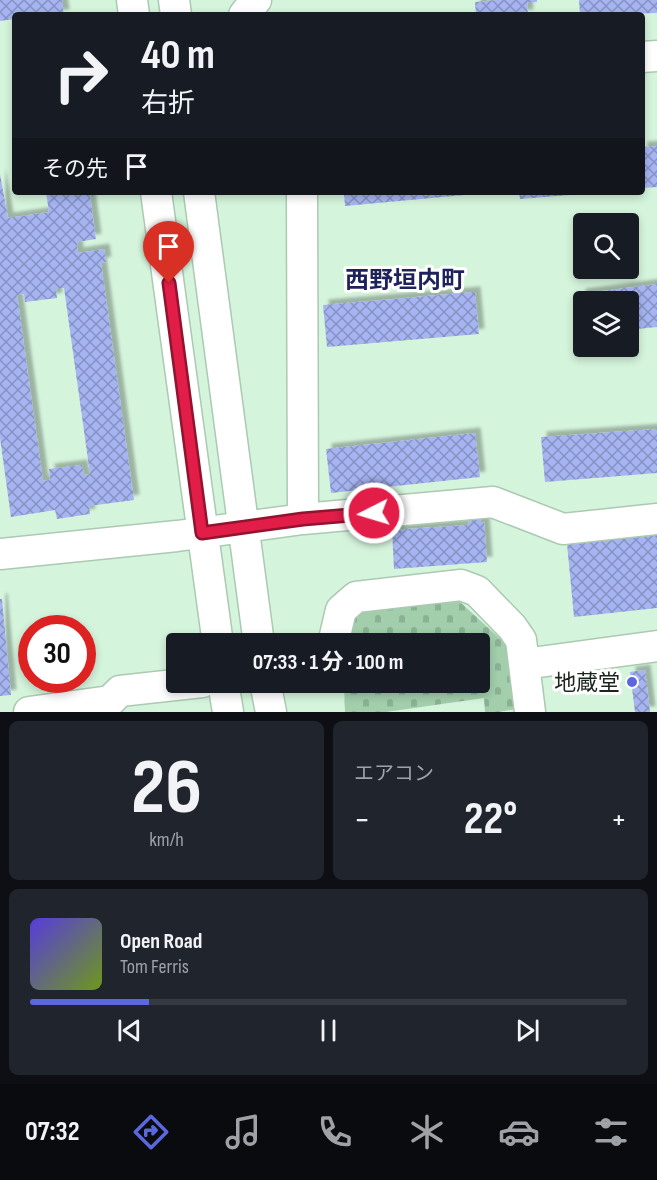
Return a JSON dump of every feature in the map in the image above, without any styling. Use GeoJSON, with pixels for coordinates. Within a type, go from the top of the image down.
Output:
{"type":"FeatureCollection","features":[{"type":"Feature","properties":{"kind":"street"},"geometry":{"type":"LineString","coordinates":[[246,12],[256,0]]}},
{"type":"Feature","properties":{"kind":"street"},"geometry":{"type":"LineString","coordinates":[[156,195],[216,633]]}},
{"type":"Feature","properties":{"kind":"street"},"geometry":{"type":"LineString","coordinates":[[199,195],[257,633]]}},
{"type":"Feature","properties":{"kind":"street"},"geometry":{"type":"LineString","coordinates":[[302,195],[303,519]]}},
{"type":"Feature","properties":{"kind":"street"},"geometry":{"type":"LineString","coordinates":[[0,554],[202,533],[303,519],[493,502],[563,529],[657,519]]}},
{"type":"Feature","properties":{"kind":"street"},"geometry":{"type":"LineString","coordinates":[[336,633],[341,610],[356,597],[461,585],[477,591],[512,627],[521,640],[530,712]]}},
{"type":"Feature","properties":{"kind":"street"},"geometry":{"type":"LineString","coordinates":[[524,664],[657,646]]}},
{"type":"Feature","properties":{"kind":"street"},"geometry":{"type":"LineString","coordinates":[[29,712],[110,707],[120,691],[166,686]]}},
{"type":"Feature","properties":{"kind":"street"},"geometry":{"type":"LineString","coordinates":[[225,693],[228,712]]}},
{"type":"Feature","properties":{"kind":"street"},"geometry":{"type":"LineString","coordinates":[[267,693],[271,712]]}},
{"type":"Feature","properties":{"kind":"green space"},"geometry":{"type":"Polygon","coordinates":[[[460,602],[506,644],[516,709],[485,712],[484,698],[386,712],[345,712],[344,693],[490,693],[490,633],[343,633],[343,629],[369,606],[460,602]]]}},
{"type":"Feature","properties":{"kind":"building"},"geometry":{"type":"Polygon","coordinates":[[[0,0],[62,0],[64,12],[12,12],[12,19],[0,21],[0,0]]]}},
{"type":"Feature","properties":{"kind":"building"},"geometry":{"type":"Polygon","coordinates":[[[537,0],[537,2],[527,3],[528,12],[476,12],[475,2],[537,0]]]}},
{"type":"Feature","properties":{"kind":"building"},"geometry":{"type":"Polygon","coordinates":[[[579,0],[657,0],[657,13],[580,12],[579,0]]]}},
{"type":"Feature","properties":{"kind":"building"},"geometry":{"type":"Polygon","coordinates":[[[657,146],[657,187],[645,188],[645,147],[657,146]]]}},
{"type":"Feature","properties":{"kind":"building"},"geometry":{"type":"Polygon","coordinates":[[[0,174],[8,218],[49,212],[46,195],[95,195],[90,196],[96,239],[77,242],[78,253],[104,249],[106,262],[101,263],[134,500],[89,506],[90,514],[57,519],[55,510],[11,517],[0,438],[0,174]],[[64,288],[56,289],[57,298],[25,302],[24,294],[17,295],[43,481],[50,480],[49,469],[82,465],[84,475],[90,474],[64,288]]]}},
{"type":"Feature","properties":{"kind":"building"},"geometry":{"type":"Polygon","coordinates":[[[344,195],[464,195],[345,206],[344,195]]]}},
{"type":"Feature","properties":{"kind":"building"},"geometry":{"type":"Polygon","coordinates":[[[519,195],[570,195],[520,199],[519,195]]]}},
{"type":"Feature","properties":{"kind":"building"},"geometry":{"type":"Polygon","coordinates":[[[657,284],[657,327],[639,329],[639,291],[603,291],[657,284]]]}},
{"type":"Feature","properties":{"kind":"building"},"geometry":{"type":"Polygon","coordinates":[[[475,292],[479,334],[327,347],[323,305],[475,292]]]}},
{"type":"Feature","properties":{"kind":"building"},"geometry":{"type":"Polygon","coordinates":[[[657,429],[657,473],[545,482],[541,437],[657,429]]]}},
{"type":"Feature","properties":{"kind":"building"},"geometry":{"type":"Polygon","coordinates":[[[475,433],[480,477],[331,493],[326,449],[475,433]]]}},
{"type":"Feature","properties":{"kind":"building"},"geometry":{"type":"Polygon","coordinates":[[[480,518],[481,522],[484,522],[487,562],[394,569],[392,530],[469,525],[468,519],[480,518]]]}},
{"type":"Feature","properties":{"kind":"building"},"geometry":{"type":"Polygon","coordinates":[[[657,535],[657,608],[574,617],[567,544],[657,535]]]}},
{"type":"Feature","properties":{"kind":"building"},"geometry":{"type":"Polygon","coordinates":[[[0,599],[2,599],[11,695],[0,696],[0,599]]]}},
{"type":"Feature","properties":{"kind":"building"},"geometry":{"type":"Polygon","coordinates":[[[645,670],[650,712],[635,712],[630,672],[645,670]]]}},
{"type":"Feature","properties":{"kind":"place","name":"地蔵堂"},"geometry":{"type":"Point","coordinates":[632,682]}},
{"type":"Feature","properties":{"kind":"district","name":"西野垣内町"},"geometry":{"type":"Point","coordinates":[405,280]}},
{"type":"Feature","properties":{"kind":"route"},"geometry":{"type":"LineString","coordinates":[[169,283],[202,533],[303,519],[374,513]]}}]}
